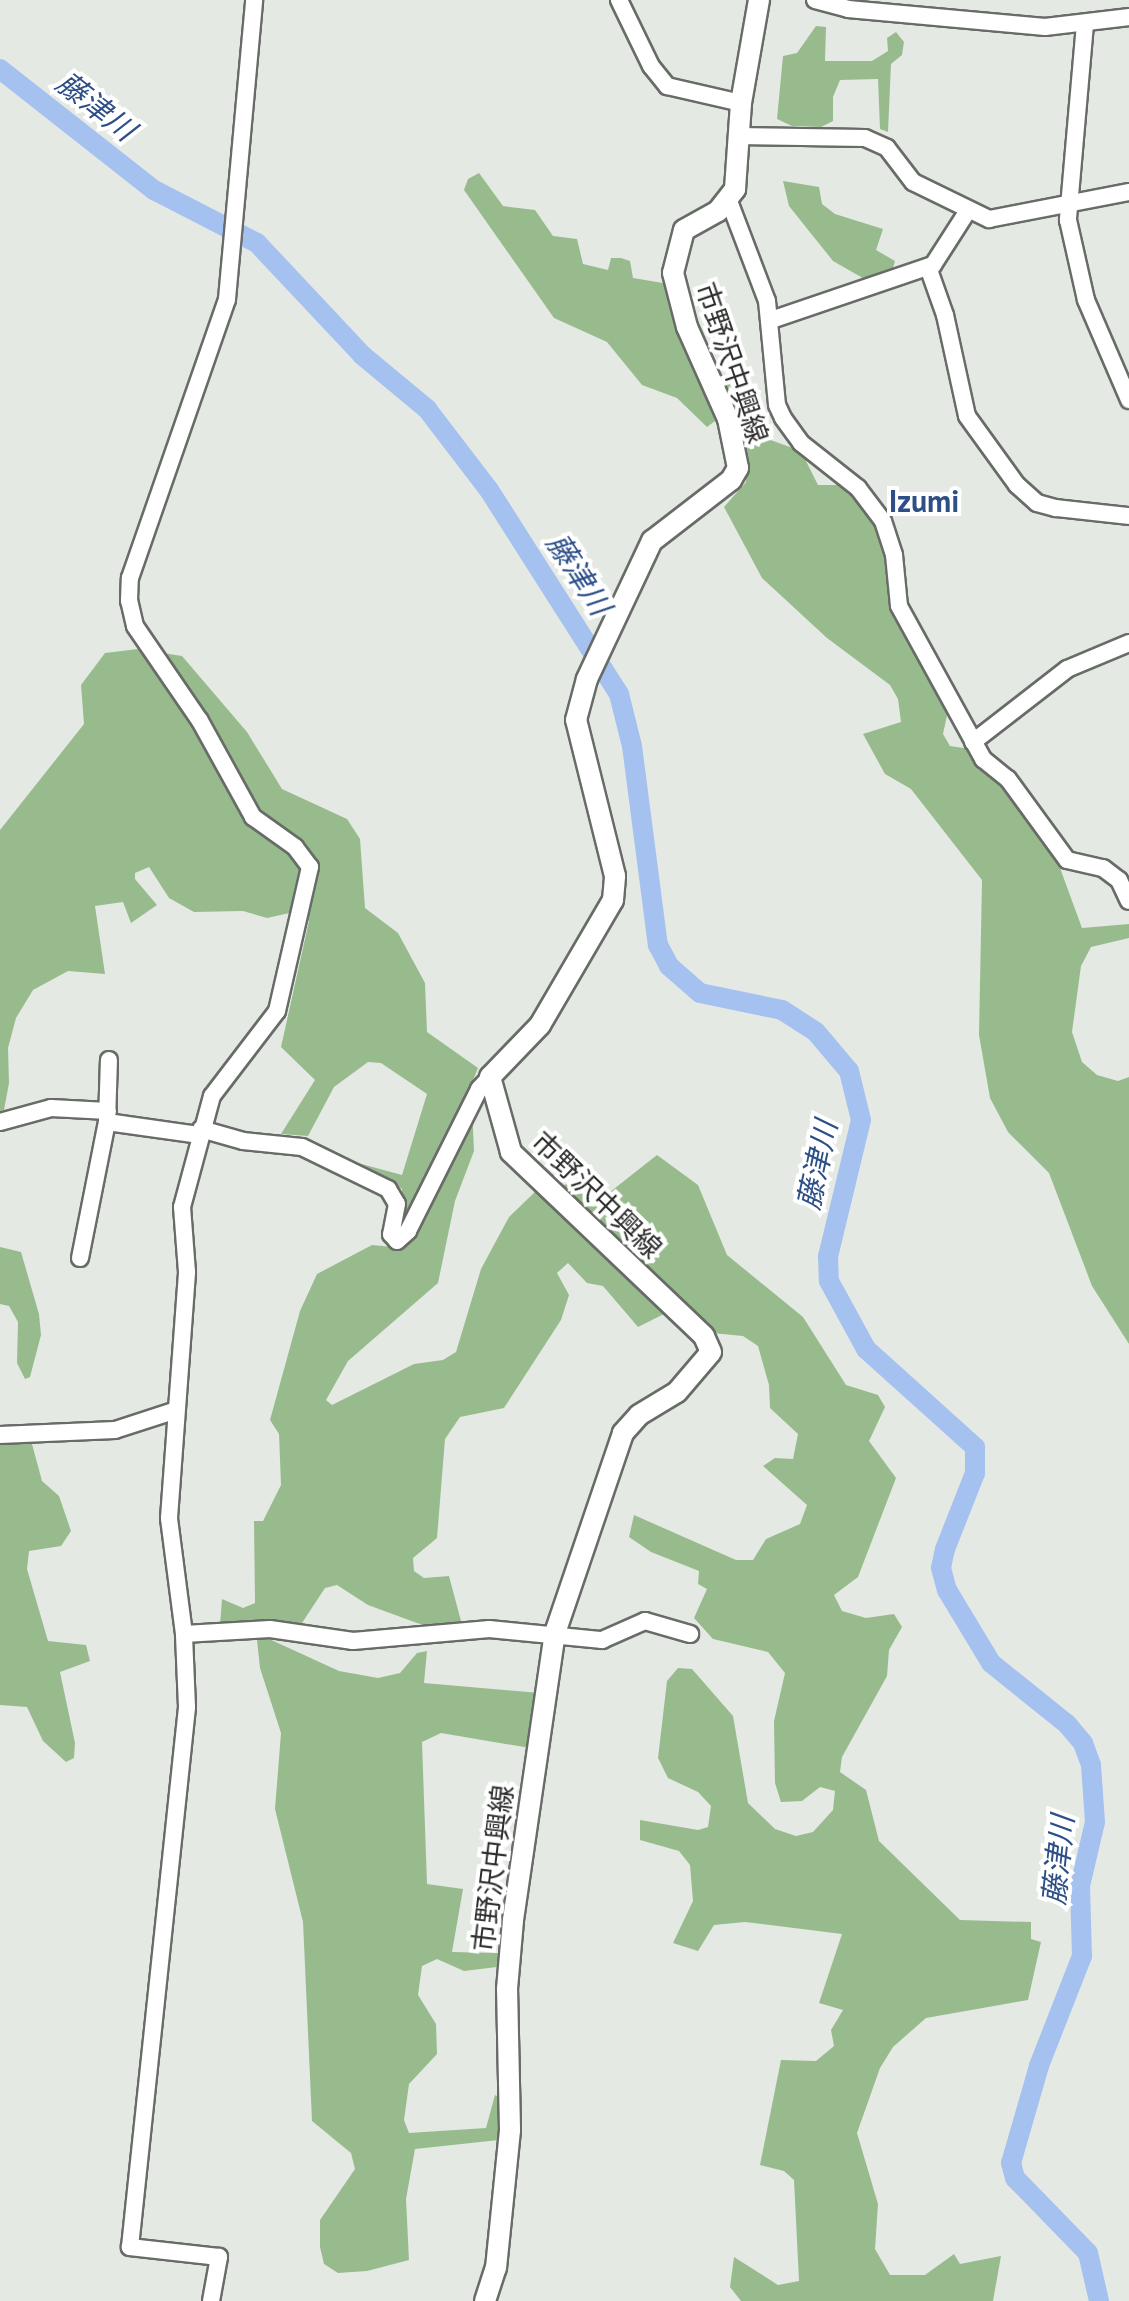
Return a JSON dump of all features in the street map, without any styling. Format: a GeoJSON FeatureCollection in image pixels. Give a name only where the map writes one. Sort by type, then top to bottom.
{"type":"FeatureCollection","features":[{"type":"Feature","properties":{"kind":"main road"},"geometry":{"type":"LineString","coordinates":[[729,201],[735,189],[741,103],[759,0]]}},
{"type":"Feature","properties":{"kind":"main road","name":"市野沢中興線"},"geometry":{"type":"LineString","coordinates":[[485,2301],[496,2268],[508,2158],[513,1920],[555,1633],[623,1433],[639,1415],[677,1392],[711,1352],[704,1336],[511,1152],[490,1077],[540,1025],[613,900],[615,876],[576,720],[587,679],[652,541],[731,480],[738,468],[728,419],[687,327],[673,273],[684,230],[729,201]]}},
{"type":"Feature","properties":{"kind":"street"},"geometry":{"type":"LineString","coordinates":[[211,2301],[219,2257],[130,2247],[187,1707],[184,1634],[169,1518],[174,1411],[187,1272],[182,1207],[200,1132],[220,1081],[277,1011],[289,947],[309,883],[305,858],[253,817],[200,721],[135,626],[129,601],[130,578],[231,279],[254,0]]}},
{"type":"Feature","properties":{"kind":"street"},"geometry":{"type":"LineString","coordinates":[[619,0],[651,66],[667,86],[741,103]]}},
{"type":"Feature","properties":{"kind":"street"},"geometry":{"type":"LineString","coordinates":[[815,0],[848,9],[1045,27],[1129,17]]}},
{"type":"Feature","properties":{"kind":"street"},"geometry":{"type":"LineString","coordinates":[[1125,0],[1129,8]]}},
{"type":"Feature","properties":{"kind":"street"},"geometry":{"type":"LineString","coordinates":[[1085,24],[1070,201],[1075,264],[1129,400]]}},
{"type":"Feature","properties":{"kind":"street"},"geometry":{"type":"LineString","coordinates":[[738,136],[865,138],[887,148],[913,182],[967,212],[1005,219],[1070,201],[1129,192]]}},
{"type":"Feature","properties":{"kind":"street"},"geometry":{"type":"LineString","coordinates":[[729,201],[771,320],[777,405],[783,418],[801,443],[858,488],[883,521],[894,555],[899,606],[983,759],[1008,779],[1056,849],[1077,865],[1113,874],[1129,901]]}},
{"type":"Feature","properties":{"kind":"street"},"geometry":{"type":"LineString","coordinates":[[771,320],[928,267],[940,258],[967,212]]}},
{"type":"Feature","properties":{"kind":"street"},"geometry":{"type":"LineString","coordinates":[[928,267],[945,315],[967,416],[1017,485],[1037,503],[1129,516]]}},
{"type":"Feature","properties":{"kind":"street"},"geometry":{"type":"LineString","coordinates":[[973,742],[1067,669],[1129,643]]}},
{"type":"Feature","properties":{"kind":"street"},"geometry":{"type":"LineString","coordinates":[[80,1258],[108,1117],[109,1060]]}},
{"type":"Feature","properties":{"kind":"street"},"geometry":{"type":"LineString","coordinates":[[0,1122],[51,1108],[243,1141],[302,1147],[388,1189],[397,1204],[391,1234],[397,1241],[408,1231],[479,1089],[490,1077]]}},
{"type":"Feature","properties":{"kind":"street"},"geometry":{"type":"LineString","coordinates":[[0,1435],[115,1430],[174,1411]]}},
{"type":"Feature","properties":{"kind":"street"},"geometry":{"type":"LineString","coordinates":[[184,1634],[270,1629],[353,1641],[489,1629],[555,1633],[602,1640],[645,1621],[690,1634]]}},
{"type":"Feature","properties":{"kind":"green space"},"geometry":{"type":"Polygon","coordinates":[[[816,26],[826,27],[825,61],[872,61],[888,51],[887,38],[896,32],[904,42],[902,55],[891,64],[888,132],[880,129],[878,79],[840,80],[833,97],[833,121],[821,127],[792,126],[777,119],[783,56],[797,53],[816,26]]]}},
{"type":"Feature","properties":{"kind":"green space"},"geometry":{"type":"Polygon","coordinates":[[[479,173],[503,206],[535,210],[553,236],[577,239],[583,264],[608,270],[611,258],[621,258],[630,261],[633,278],[663,283],[715,421],[707,427],[677,398],[642,385],[607,342],[554,318],[464,190],[468,179],[479,173]]]}},
{"type":"Feature","properties":{"kind":"green space"},"geometry":{"type":"Polygon","coordinates":[[[783,181],[819,187],[822,204],[835,214],[883,229],[876,250],[895,261],[891,275],[868,281],[833,261],[789,206],[783,181]]]}},
{"type":"Feature","properties":{"kind":"green space"},"geometry":{"type":"Polygon","coordinates":[[[739,373],[765,438],[801,451],[818,485],[839,485],[866,502],[889,554],[890,610],[913,639],[948,711],[943,734],[950,746],[970,749],[1005,785],[1060,868],[1082,928],[1129,924],[1129,938],[1091,947],[1081,966],[1072,1032],[1082,1062],[1097,1075],[1118,1081],[1129,1077],[1129,1344],[1092,1286],[1049,1173],[1008,1132],[990,1098],[979,1035],[982,880],[911,789],[885,774],[863,734],[901,722],[898,699],[890,685],[827,638],[762,578],[724,507],[746,482],[747,458],[720,383],[739,373]]]}},
{"type":"Feature","properties":{"kind":"green space"},"geometry":{"type":"Polygon","coordinates":[[[138,649],[182,656],[247,732],[282,789],[347,819],[360,839],[365,908],[398,933],[425,983],[427,1032],[478,1068],[471,1085],[474,1151],[455,1201],[438,1283],[348,1361],[326,1400],[332,1405],[414,1364],[443,1360],[456,1352],[481,1269],[509,1217],[537,1190],[551,1196],[566,1184],[596,1203],[657,1155],[698,1185],[727,1255],[803,1317],[846,1385],[878,1395],[885,1407],[869,1441],[896,1478],[858,1577],[834,1595],[842,1611],[866,1618],[894,1614],[902,1627],[889,1650],[887,1676],[842,1757],[840,1772],[866,1790],[879,1841],[960,1920],[1031,1922],[1031,1939],[1041,1942],[1028,2000],[926,2018],[893,2047],[880,2068],[857,2133],[878,2204],[875,2249],[890,2275],[925,2275],[954,2254],[960,2264],[1001,2256],[993,2301],[741,2301],[730,2287],[734,2257],[778,2285],[799,2281],[794,2180],[784,2171],[760,2165],[781,2060],[816,2061],[834,2046],[831,2030],[843,2010],[819,2003],[842,1934],[745,1922],[714,1925],[698,1951],[673,1943],[693,1901],[690,1865],[679,1851],[640,1840],[640,1820],[698,1830],[708,1827],[711,1806],[698,1792],[668,1778],[658,1758],[667,1681],[678,1668],[692,1669],[733,1716],[748,1803],[775,1829],[796,1836],[813,1832],[833,1810],[835,1791],[820,1787],[802,1801],[781,1802],[775,1783],[774,1721],[785,1673],[768,1652],[713,1639],[694,1618],[707,1589],[698,1584],[699,1571],[651,1552],[629,1537],[634,1515],[736,1560],[753,1560],[766,1539],[800,1524],[807,1505],[763,1466],[775,1458],[793,1459],[798,1434],[770,1408],[769,1385],[758,1346],[743,1336],[712,1333],[684,1304],[638,1327],[603,1286],[587,1283],[568,1263],[557,1273],[569,1295],[561,1320],[504,1408],[460,1417],[445,1439],[437,1538],[413,1558],[414,1571],[424,1578],[449,1576],[461,1621],[431,1627],[417,1623],[368,1605],[337,1585],[325,1588],[302,1623],[220,1625],[222,1599],[243,1608],[255,1603],[254,1521],[263,1521],[281,1485],[279,1434],[270,1420],[300,1311],[317,1274],[372,1245],[403,1248],[412,1233],[400,1225],[402,1189],[343,1159],[402,1175],[427,1094],[381,1063],[368,1062],[334,1087],[308,1136],[281,1134],[315,1080],[281,1047],[309,921],[294,912],[267,918],[243,911],[194,912],[169,898],[149,867],[135,873],[135,879],[157,905],[131,923],[123,902],[95,906],[105,974],[68,971],[33,990],[16,1018],[8,1048],[9,1083],[4,1110],[0,1111],[0,830],[84,724],[81,685],[105,653],[138,649]]]}},
{"type":"Feature","properties":{"kind":"green space"},"geometry":{"type":"Polygon","coordinates":[[[0,1247],[21,1252],[39,1314],[41,1335],[30,1377],[25,1379],[17,1363],[18,1322],[9,1306],[0,1304],[0,1247]]]}},
{"type":"Feature","properties":{"kind":"green space"},"geometry":{"type":"Polygon","coordinates":[[[0,1443],[32,1444],[42,1481],[59,1496],[71,1531],[61,1546],[29,1551],[27,1569],[48,1641],[86,1645],[90,1661],[60,1672],[75,1743],[74,1758],[66,1762],[43,1741],[27,1707],[0,1705],[0,1443]]]}},
{"type":"Feature","properties":{"kind":"green space"},"geometry":{"type":"Polygon","coordinates":[[[267,1638],[339,1671],[378,1678],[400,1673],[417,1653],[427,1651],[424,1683],[540,1693],[530,1748],[441,1733],[422,1742],[427,1884],[463,1889],[452,1952],[498,1953],[497,1967],[464,1971],[437,1959],[422,1966],[418,1995],[436,2024],[437,2054],[409,2084],[404,2120],[409,2133],[486,2128],[495,2095],[503,2099],[499,2140],[415,2149],[406,2199],[409,2260],[367,2271],[338,2273],[324,2264],[320,2247],[320,2220],[355,2169],[351,2153],[312,2121],[303,1922],[275,1809],[281,1733],[260,1668],[257,1640],[267,1638]]]}},
{"type":"Feature","properties":{"kind":"waterway","name":"藤津川"},"geometry":{"type":"LineString","coordinates":[[0,69],[154,190],[257,243],[362,355],[427,409],[489,490],[619,694],[632,746],[658,945],[669,966],[700,993],[782,1010],[816,1032],[849,1071],[861,1120],[828,1256],[829,1281],[866,1349],[975,1447],[975,1473],[945,1549],[941,1568],[947,1590],[991,1663],[1067,1724],[1083,1743],[1091,1765],[1095,1822],[1080,1886],[1082,1956],[1039,2066],[1011,2163],[1015,2178],[1088,2253],[1099,2301]]}},
{"type":"Feature","properties":{"kind":"district","name":"Izumi"},"geometry":{"type":"Point","coordinates":[924,501]}}]}
